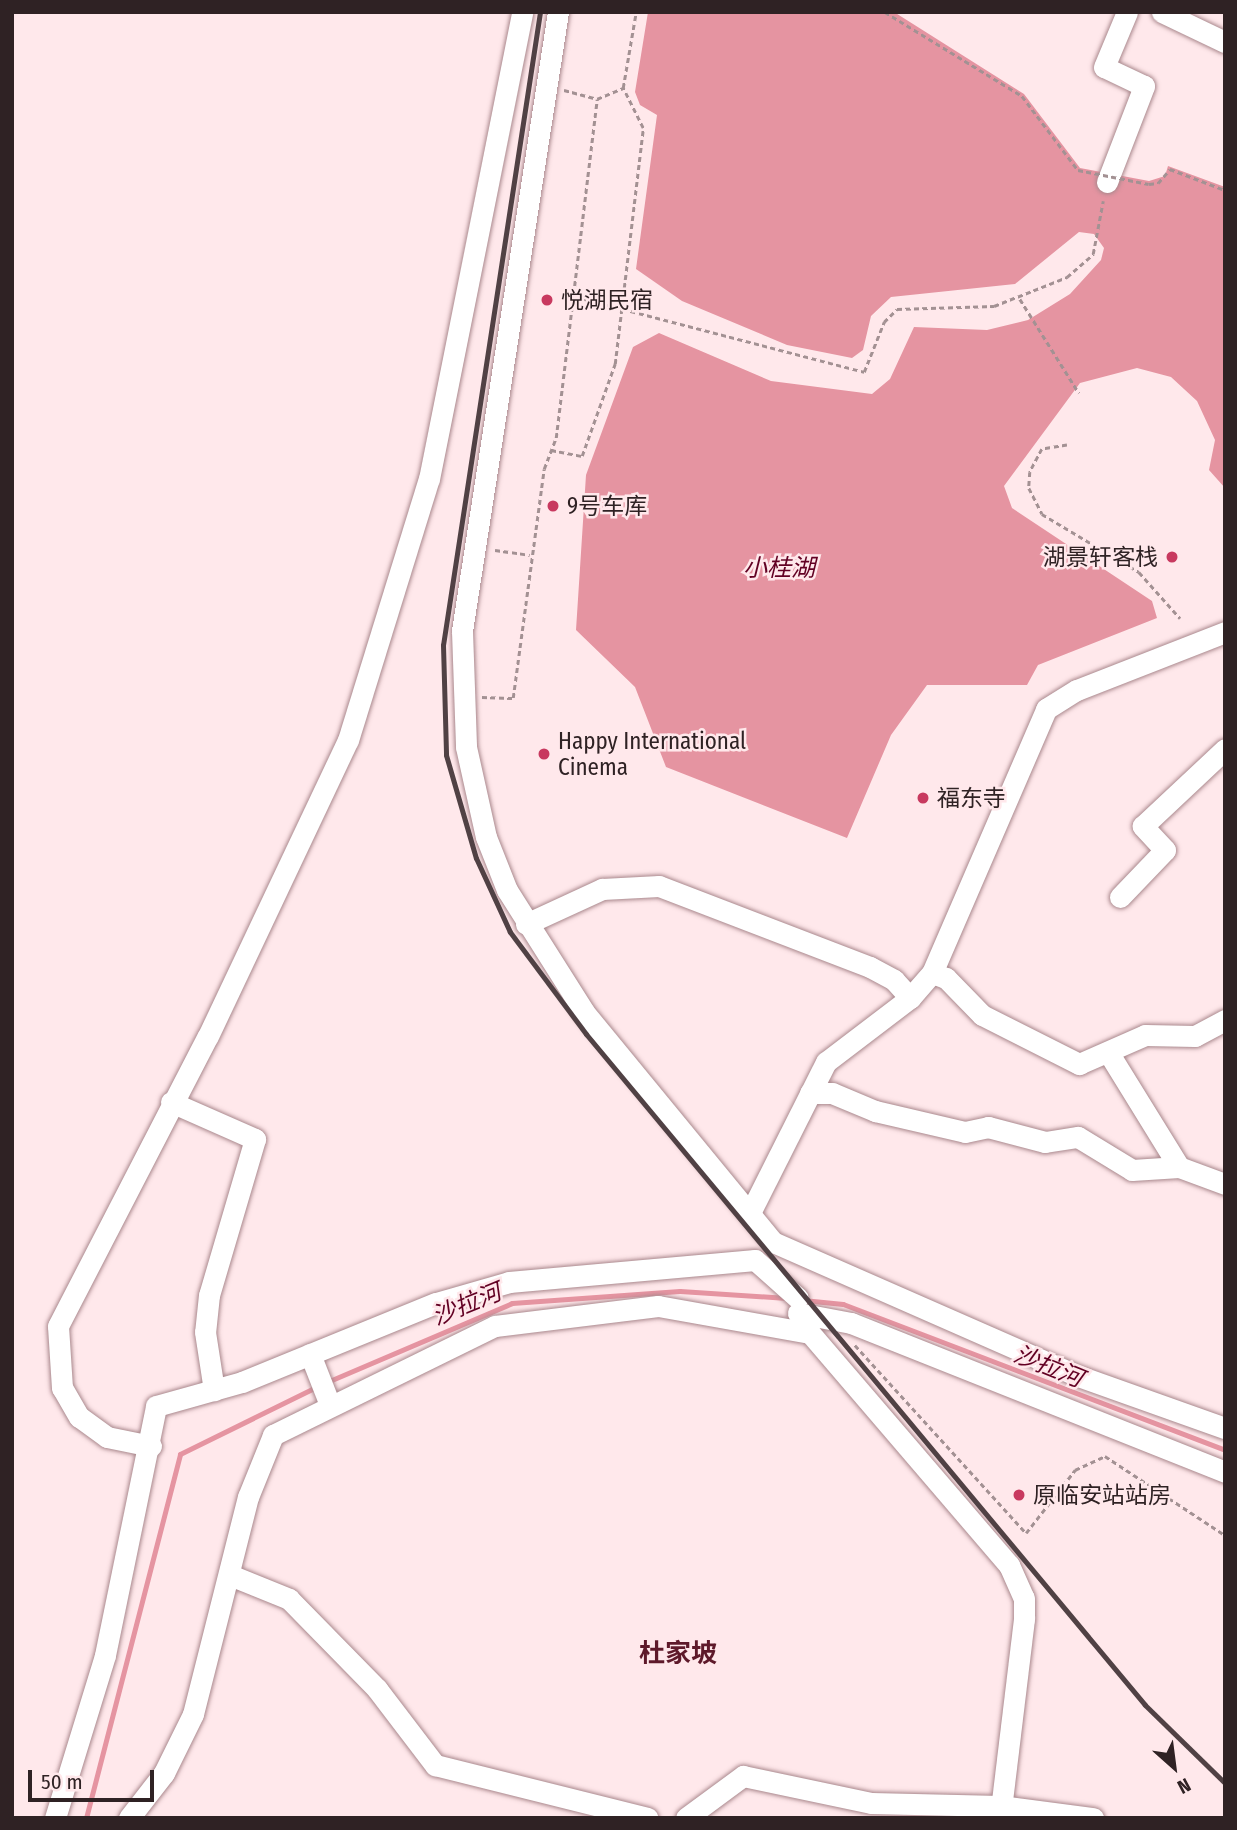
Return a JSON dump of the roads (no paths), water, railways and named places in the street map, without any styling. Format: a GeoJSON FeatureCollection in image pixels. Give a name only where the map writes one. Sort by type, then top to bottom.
{"type":"FeatureCollection","features":[{"type":"Feature","properties":{"kind":"street"},"geometry":{"type":"LineString","coordinates":[[151,1446],[107,1437],[79,1417],[62,1388],[57,1342],[70,1298],[172,1102],[348,740],[429,478],[522,12]]}},
{"type":"Feature","properties":{"kind":"street"},"geometry":{"type":"LineString","coordinates":[[558,12],[474,547],[462,696],[483,827],[526,924],[584,1012],[774,1242],[802,1265],[1073,1374],[1225,1428]]}},
{"type":"Feature","properties":{"kind":"street"},"geometry":{"type":"LineString","coordinates":[[1107,182],[1144,86],[1104,67],[1127,12]]}},
{"type":"Feature","properties":{"kind":"street"},"geometry":{"type":"LineString","coordinates":[[1162,12],[1225,42]]}},
{"type":"Feature","properties":{"kind":"street"},"geometry":{"type":"LineString","coordinates":[[750,1213],[810,1093],[835,1051],[910,998],[932,973],[1046,709],[1077,690],[1223,636]]}},
{"type":"Feature","properties":{"kind":"street"},"geometry":{"type":"LineString","coordinates":[[1119,897],[1166,850],[1143,826],[1225,749]]}},
{"type":"Feature","properties":{"kind":"street"},"geometry":{"type":"LineString","coordinates":[[526,924],[602,889],[659,886],[870,967],[894,980],[910,998]]}},
{"type":"Feature","properties":{"kind":"street"},"geometry":{"type":"LineString","coordinates":[[932,973],[946,978],[982,1015],[1071,1063],[1108,1052],[1145,1035],[1195,1036],[1225,1020]]}},
{"type":"Feature","properties":{"kind":"street"},"geometry":{"type":"LineString","coordinates":[[1108,1052],[1179,1167]]}},
{"type":"Feature","properties":{"kind":"street"},"geometry":{"type":"LineString","coordinates":[[810,1093],[832,1093],[875,1111],[965,1132],[988,1128],[1045,1142],[1078,1137],[1132,1170],[1179,1167],[1225,1184]]}},
{"type":"Feature","properties":{"kind":"street"},"geometry":{"type":"LineString","coordinates":[[172,1102],[255,1139],[209,1295],[205,1332],[214,1390]]}},
{"type":"Feature","properties":{"kind":"street"},"geometry":{"type":"LineString","coordinates":[[55,1818],[105,1655],[151,1446],[156,1406],[312,1358],[436,1303],[509,1282],[755,1260],[769,1269],[810,1334],[1016,1577],[1024,1619],[1000,1812]]}},
{"type":"Feature","properties":{"kind":"street"},"geometry":{"type":"LineString","coordinates":[[797,1312],[802,1265]]}},
{"type":"Feature","properties":{"kind":"street"},"geometry":{"type":"LineString","coordinates":[[129,1818],[164,1773],[192,1714],[267,1443],[328,1401],[514,1320],[658,1306],[797,1312],[831,1319],[1225,1472]]}},
{"type":"Feature","properties":{"kind":"street"},"geometry":{"type":"LineString","coordinates":[[312,1358],[328,1401]]}},
{"type":"Feature","properties":{"kind":"street"},"geometry":{"type":"LineString","coordinates":[[230,1575],[289,1599],[377,1689],[435,1765],[647,1818]]}},
{"type":"Feature","properties":{"kind":"street"},"geometry":{"type":"LineString","coordinates":[[686,1818],[743,1776],[871,1803],[1093,1818]]}},
{"type":"Feature","properties":{"kind":"water","name":"小桂湖"},"geometry":{"type":"Polygon","coordinates":[[[648,12],[894,12],[1024,94],[1080,168],[1149,181],[1165,176],[1168,166],[1225,187],[1225,488],[1209,470],[1215,440],[1197,401],[1171,377],[1137,368],[1080,383],[1004,486],[1012,508],[1152,601],[1157,618],[1038,665],[1027,685],[927,685],[891,735],[847,838],[666,767],[635,687],[576,630],[586,475],[633,347],[659,333],[771,381],[872,394],[890,379],[914,327],[987,330],[1028,320],[1070,294],[1101,260],[1104,248],[1094,234],[1079,232],[1015,284],[891,297],[871,316],[863,350],[852,358],[787,345],[682,301],[636,269],[657,115],[640,105],[635,92],[648,12]]]}},
{"type":"Feature","properties":{"kind":"waterway","name":"沙拉河"},"geometry":{"type":"LineString","coordinates":[[327,1382],[512,1303],[680,1291],[787,1298]]}},
{"type":"Feature","properties":{"kind":"waterway","name":"沙拉河"},"geometry":{"type":"LineString","coordinates":[[803,1300],[843,1304],[1225,1450]]}},
{"type":"Feature","properties":{"kind":"waterway","name":"沙拉河"},"geometry":{"type":"LineString","coordinates":[[86,1818],[180,1454],[318,1386]]}},
{"type":"Feature","properties":{"kind":"railway"},"geometry":{"type":"LineString","coordinates":[[540,12],[443,645],[446,755],[476,858],[510,932],[586,1034],[1145,1705],[1225,1783]]}},
{"type":"Feature","properties":{"kind":"place","name":"悦湖民宿"},"geometry":{"type":"Point","coordinates":[547,300]}},
{"type":"Feature","properties":{"kind":"place","name":"9号车库"},"geometry":{"type":"Point","coordinates":[553,506]}},
{"type":"Feature","properties":{"kind":"place","name":"湖景轩客栈"},"geometry":{"type":"Point","coordinates":[1172,557]}},
{"type":"Feature","properties":{"kind":"place","name":"Happy International Cinema"},"geometry":{"type":"Point","coordinates":[544,754]}},
{"type":"Feature","properties":{"kind":"place","name":"福东寺"},"geometry":{"type":"Point","coordinates":[923,798]}},
{"type":"Feature","properties":{"kind":"place","name":"原临安站站房"},"geometry":{"type":"Point","coordinates":[1019,1495]}},
{"type":"Feature","properties":{"kind":"district","name":"杜家坡"},"geometry":{"type":"Point","coordinates":[678,1654]}}]}
